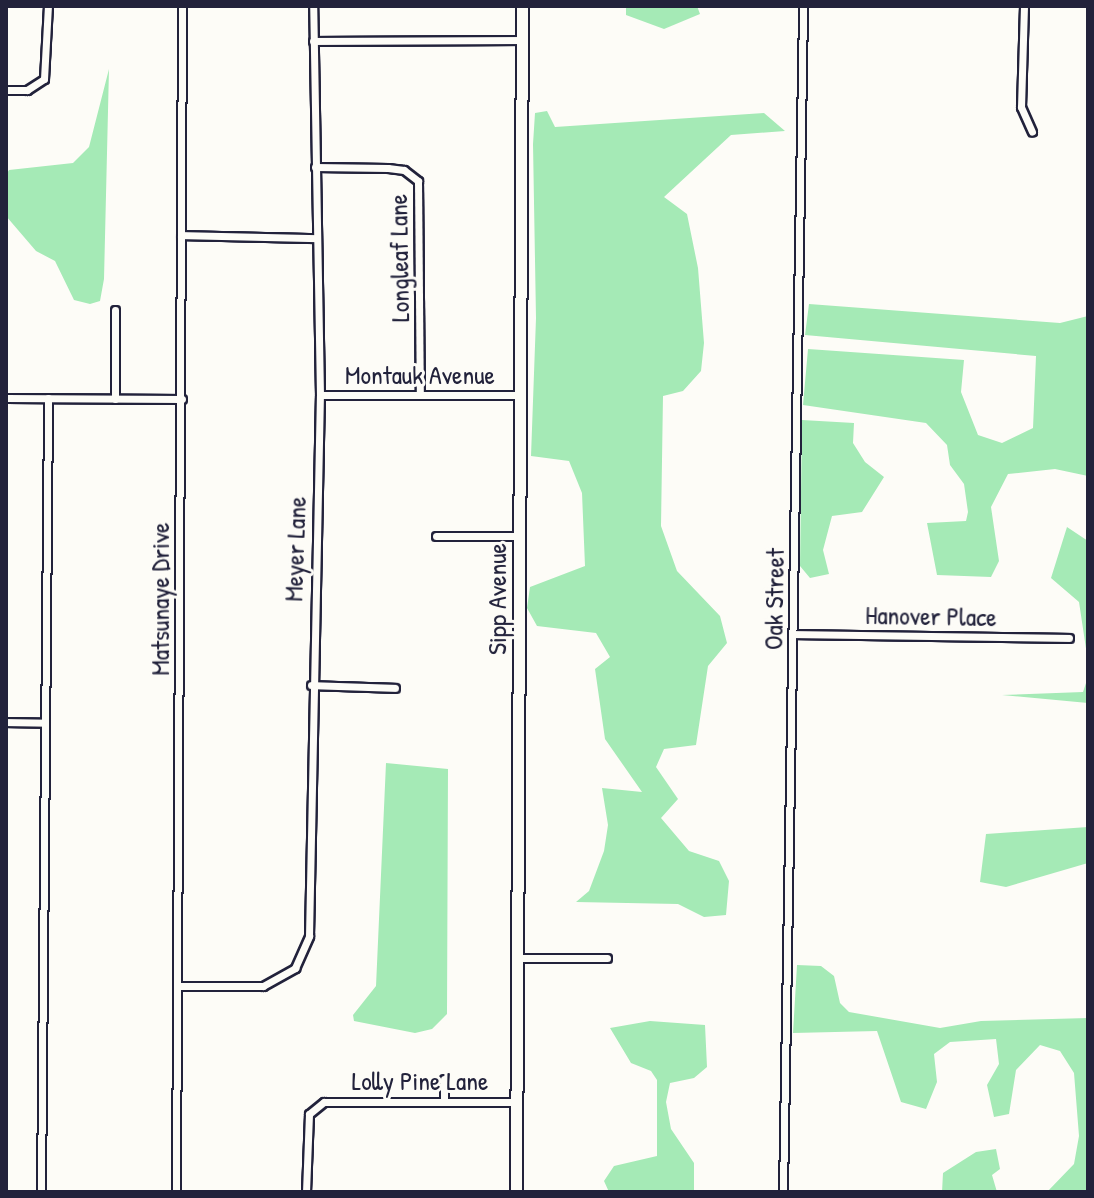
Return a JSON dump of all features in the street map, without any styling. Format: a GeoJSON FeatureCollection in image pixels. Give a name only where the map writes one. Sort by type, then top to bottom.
{"type":"FeatureCollection","features":[{"type":"Feature","properties":{"kind":"street"},"geometry":{"type":"LineString","coordinates":[[6,90],[27,90],[44,79],[48,6]]}},
{"type":"Feature","properties":{"kind":"street","name":"Matsunaye Drive"},"geometry":{"type":"LineString","coordinates":[[176,1192],[182,6]]}},
{"type":"Feature","properties":{"kind":"street","name":"Meyer Lane"},"geometry":{"type":"LineString","coordinates":[[177,986],[263,986],[295,968],[305,952],[320,395],[313,6]]}},
{"type":"Feature","properties":{"kind":"street","name":"Sipp Avenue"},"geometry":{"type":"LineString","coordinates":[[516,1192],[522,6]]}},
{"type":"Feature","properties":{"kind":"street","name":"Oak Street"},"geometry":{"type":"LineString","coordinates":[[783,1192],[803,6]]}},
{"type":"Feature","properties":{"kind":"street"},"geometry":{"type":"LineString","coordinates":[[1024,6],[1021,107],[1032,132]]}},
{"type":"Feature","properties":{"kind":"street"},"geometry":{"type":"LineString","coordinates":[[313,41],[521,40]]}},
{"type":"Feature","properties":{"kind":"street","name":"Longleaf Lane"},"geometry":{"type":"LineString","coordinates":[[315,167],[404,170],[418,181],[420,394]]}},
{"type":"Feature","properties":{"kind":"street"},"geometry":{"type":"LineString","coordinates":[[181,235],[316,238]]}},
{"type":"Feature","properties":{"kind":"street"},"geometry":{"type":"LineString","coordinates":[[115,310],[115,399]]}},
{"type":"Feature","properties":{"kind":"street","name":"Montauk Avenue"},"geometry":{"type":"LineString","coordinates":[[320,395],[520,395]]}},
{"type":"Feature","properties":{"kind":"street"},"geometry":{"type":"LineString","coordinates":[[6,398],[182,399]]}},
{"type":"Feature","properties":{"kind":"street"},"geometry":{"type":"LineString","coordinates":[[41,1192],[48,398]]}},
{"type":"Feature","properties":{"kind":"street"},"geometry":{"type":"LineString","coordinates":[[436,536],[519,536]]}},
{"type":"Feature","properties":{"kind":"street","name":"Hanover Place"},"geometry":{"type":"LineString","coordinates":[[793,634],[1069,638]]}},
{"type":"Feature","properties":{"kind":"street"},"geometry":{"type":"LineString","coordinates":[[311,685],[395,688]]}},
{"type":"Feature","properties":{"kind":"street"},"geometry":{"type":"LineString","coordinates":[[6,722],[45,723]]}},
{"type":"Feature","properties":{"kind":"street"},"geometry":{"type":"LineString","coordinates":[[517,958],[607,958]]}},
{"type":"Feature","properties":{"kind":"street"},"geometry":{"type":"LineString","coordinates":[[444,1079],[444,1102]]}},
{"type":"Feature","properties":{"kind":"street","name":"Lolly Pine Lane"},"geometry":{"type":"LineString","coordinates":[[306,1192],[308,1124],[315,1108],[336,1101],[517,1102]]}},
{"type":"Feature","properties":{"kind":"green space"},"geometry":{"type":"Polygon","coordinates":[[[626,6],[697,6],[700,14],[664,29],[626,15],[626,6]]]}},
{"type":"Feature","properties":{"kind":"green space"},"geometry":{"type":"Polygon","coordinates":[[[109,69],[104,279],[100,301],[90,304],[74,300],[55,261],[36,251],[6,216],[6,175],[9,170],[73,163],[89,147],[109,69]]]}},
{"type":"Feature","properties":{"kind":"green space"},"geometry":{"type":"Polygon","coordinates":[[[547,111],[555,127],[764,113],[785,131],[731,135],[664,197],[687,214],[698,268],[704,343],[701,371],[683,391],[663,396],[661,526],[677,571],[720,616],[727,643],[708,666],[696,745],[664,749],[656,767],[678,799],[661,818],[689,851],[719,861],[729,881],[726,915],[704,917],[678,904],[576,902],[589,891],[604,851],[608,825],[602,788],[642,792],[605,739],[595,669],[610,657],[596,633],[537,626],[527,608],[530,587],[585,566],[582,493],[569,461],[531,456],[536,318],[533,144],[535,113],[547,111]]]}},
{"type":"Feature","properties":{"kind":"green space"},"geometry":{"type":"Polygon","coordinates":[[[809,304],[1060,323],[1088,316],[1088,476],[1055,469],[1008,474],[991,507],[999,561],[991,577],[937,575],[927,523],[966,521],[968,512],[964,484],[950,465],[947,445],[926,423],[803,405],[808,349],[964,360],[961,392],[978,435],[1002,443],[1033,428],[1036,356],[805,335],[809,304]]]}},
{"type":"Feature","properties":{"kind":"green space"},"geometry":{"type":"Polygon","coordinates":[[[802,420],[854,423],[853,443],[865,462],[884,477],[862,512],[832,516],[823,550],[829,574],[810,578],[800,566],[802,420]]]}},
{"type":"Feature","properties":{"kind":"green space"},"geometry":{"type":"Polygon","coordinates":[[[1067,527],[1088,541],[1088,662],[1079,602],[1051,578],[1067,527]]]}},
{"type":"Feature","properties":{"kind":"green space"},"geometry":{"type":"Polygon","coordinates":[[[1088,677],[1088,703],[1002,695],[1083,692],[1088,677]]]}},
{"type":"Feature","properties":{"kind":"green space"},"geometry":{"type":"Polygon","coordinates":[[[386,763],[448,769],[447,1014],[432,1029],[415,1033],[354,1021],[353,1015],[376,986],[386,763]]]}},
{"type":"Feature","properties":{"kind":"green space"},"geometry":{"type":"Polygon","coordinates":[[[1088,827],[1088,863],[1006,887],[980,882],[986,834],[1088,827]]]}},
{"type":"Feature","properties":{"kind":"green space"},"geometry":{"type":"Polygon","coordinates":[[[797,965],[821,966],[834,976],[840,1003],[849,1012],[940,1028],[981,1021],[1088,1018],[1088,1190],[1047,1192],[1074,1164],[1079,1136],[1074,1073],[1060,1051],[1040,1045],[1016,1070],[1009,1114],[994,1117],[987,1085],[999,1064],[996,1039],[950,1042],[934,1054],[937,1082],[926,1109],[901,1102],[877,1031],[793,1033],[797,965]]]}},
{"type":"Feature","properties":{"kind":"green space"},"geometry":{"type":"Polygon","coordinates":[[[650,1021],[705,1025],[707,1067],[694,1078],[670,1083],[666,1102],[671,1129],[694,1163],[694,1192],[609,1192],[604,1181],[614,1166],[657,1156],[657,1080],[651,1071],[631,1063],[610,1028],[650,1021]]]}},
{"type":"Feature","properties":{"kind":"green space"},"geometry":{"type":"Polygon","coordinates":[[[996,1149],[1000,1169],[992,1175],[997,1192],[942,1192],[943,1173],[976,1152],[996,1149]]]}}]}
